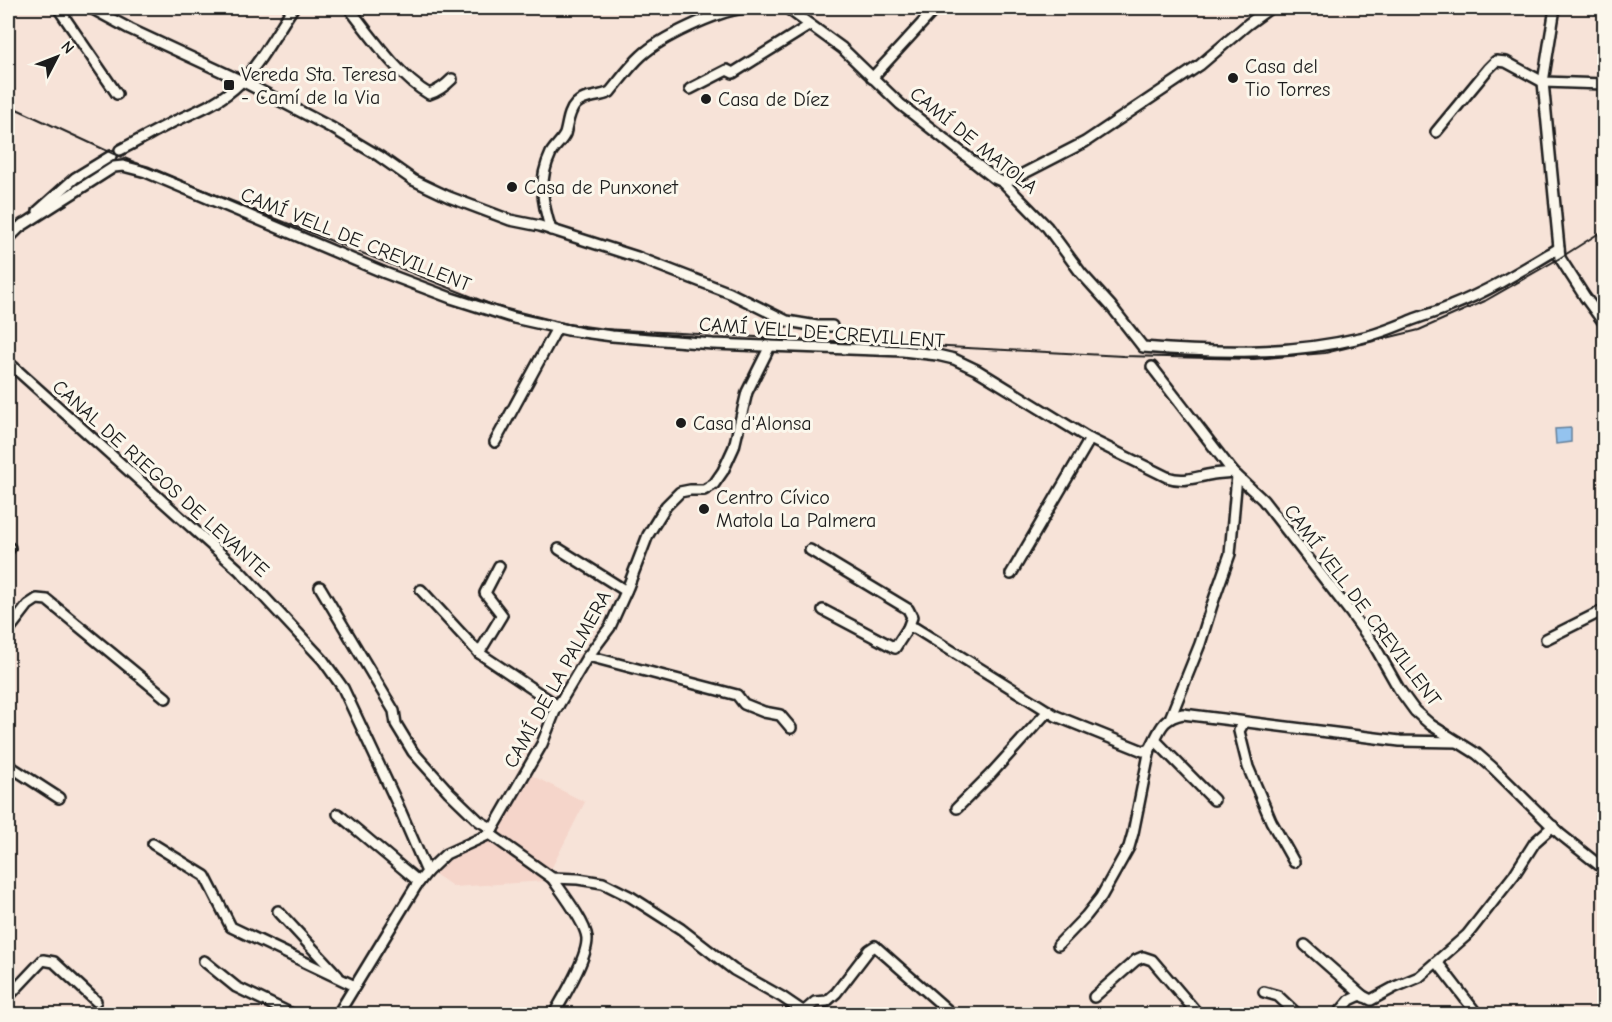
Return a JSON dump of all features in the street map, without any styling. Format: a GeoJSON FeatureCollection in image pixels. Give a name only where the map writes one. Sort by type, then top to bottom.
{"type":"FeatureCollection","features":[{"type":"Feature","properties":{"kind":"street"},"geometry":{"type":"LineString","coordinates":[[58,8],[117,94]]}},
{"type":"Feature","properties":{"kind":"street"},"geometry":{"type":"LineString","coordinates":[[92,8],[332,128],[379,156],[413,180],[449,197],[510,220],[551,230],[637,257],[730,293],[787,321],[831,326]]}},
{"type":"Feature","properties":{"kind":"street"},"geometry":{"type":"LineString","coordinates":[[120,150],[207,107],[233,89],[242,81],[293,8]]}},
{"type":"Feature","properties":{"kind":"street"},"geometry":{"type":"LineString","coordinates":[[349,8],[398,68],[423,90],[429,94],[435,92],[452,79]]}},
{"type":"Feature","properties":{"kind":"street"},"geometry":{"type":"LineString","coordinates":[[551,230],[545,212],[542,184],[544,167],[565,135],[566,122],[575,105],[586,98],[610,92],[640,56],[659,41],[730,10],[743,8]]}},
{"type":"Feature","properties":{"kind":"street","name":"CAMÍ DE MATOLA"},"geometry":{"type":"LineString","coordinates":[[787,8],[842,48],[900,104],[994,178],[1003,182],[1047,227],[1081,273],[1111,306],[1143,347],[1232,352],[1289,349],[1361,338],[1450,307],[1503,281],[1559,248]]}},
{"type":"Feature","properties":{"kind":"street"},"geometry":{"type":"LineString","coordinates":[[872,78],[936,8]]}},
{"type":"Feature","properties":{"kind":"street"},"geometry":{"type":"LineString","coordinates":[[1003,182],[1013,179],[1108,127],[1200,65],[1270,8]]}},
{"type":"Feature","properties":{"kind":"street"},"geometry":{"type":"LineString","coordinates":[[1555,8],[1543,82],[1560,258],[1605,323]]}},
{"type":"Feature","properties":{"kind":"street"},"geometry":{"type":"LineString","coordinates":[[690,89],[727,70],[733,73],[810,25]]}},
{"type":"Feature","properties":{"kind":"street"},"geometry":{"type":"LineString","coordinates":[[1436,132],[1496,61],[1506,62],[1543,82],[1605,84]]}},
{"type":"Feature","properties":{"kind":"street"},"geometry":{"type":"LineString","coordinates":[[8,239],[75,178],[111,156]]}},
{"type":"Feature","properties":{"kind":"street","name":"CAMÍ VELL DE CREVILLENT"},"geometry":{"type":"LineString","coordinates":[[20,227],[114,167],[123,166],[450,298],[514,318],[612,336],[770,346],[903,351],[954,359],[977,370],[1090,440],[1167,477],[1189,480],[1212,474],[1235,474],[1263,500],[1350,612],[1374,645],[1415,711],[1431,725],[1477,754],[1552,826],[1605,869]]}},
{"type":"Feature","properties":{"kind":"street"},"geometry":{"type":"LineString","coordinates":[[495,442],[557,327]]}},
{"type":"Feature","properties":{"kind":"street","name":"CAMÍ DE LA PALMERA"},"geometry":{"type":"LineString","coordinates":[[491,832],[542,744],[558,706],[588,656],[610,627],[648,535],[666,506],[680,492],[704,490],[714,484],[723,471],[734,447],[747,392],[770,346]]}},
{"type":"Feature","properties":{"kind":"street","name":"CANAL DE RIEGOS DE LEVANTE"},"geometry":{"type":"LineString","coordinates":[[8,363],[239,570],[323,660],[343,688],[427,872]]}},
{"type":"Feature","properties":{"kind":"street"},"geometry":{"type":"LineString","coordinates":[[1058,945],[1101,897],[1129,847],[1152,745],[1164,723],[1171,716],[1200,644],[1230,554],[1235,474],[1152,367]]}},
{"type":"Feature","properties":{"kind":"street"},"geometry":{"type":"LineString","coordinates":[[1011,574],[1090,440]]}},
{"type":"Feature","properties":{"kind":"street"},"geometry":{"type":"LineString","coordinates":[[559,549],[626,591]]}},
{"type":"Feature","properties":{"kind":"street"},"geometry":{"type":"LineString","coordinates":[[810,550],[908,609],[912,617],[895,648],[822,610]]}},
{"type":"Feature","properties":{"kind":"street"},"geometry":{"type":"LineString","coordinates":[[479,653],[502,615],[485,593],[500,566]]}},
{"type":"Feature","properties":{"kind":"street"},"geometry":{"type":"LineString","coordinates":[[320,587],[394,711],[396,724],[413,752],[449,792],[491,832],[552,878],[581,921],[587,936],[586,949],[554,1014]]}},
{"type":"Feature","properties":{"kind":"street"},"geometry":{"type":"LineString","coordinates":[[421,590],[479,653],[558,706]]}},
{"type":"Feature","properties":{"kind":"street"},"geometry":{"type":"LineString","coordinates":[[8,631],[28,605],[37,599],[47,600],[166,698]]}},
{"type":"Feature","properties":{"kind":"street"},"geometry":{"type":"LineString","coordinates":[[1546,639],[1605,610]]}},
{"type":"Feature","properties":{"kind":"street"},"geometry":{"type":"LineString","coordinates":[[908,628],[915,628],[1056,716],[1143,751],[1152,745]]}},
{"type":"Feature","properties":{"kind":"street"},"geometry":{"type":"LineString","coordinates":[[588,656],[737,695],[744,704],[764,712],[780,715],[791,728]]}},
{"type":"Feature","properties":{"kind":"street"},"geometry":{"type":"LineString","coordinates":[[957,807],[990,775],[1048,711]]}},
{"type":"Feature","properties":{"kind":"street"},"geometry":{"type":"LineString","coordinates":[[1171,716],[1183,714],[1400,741],[1458,742]]}},
{"type":"Feature","properties":{"kind":"street"},"geometry":{"type":"LineString","coordinates":[[1245,722],[1239,731],[1248,767],[1271,821],[1294,862]]}},
{"type":"Feature","properties":{"kind":"street"},"geometry":{"type":"LineString","coordinates":[[1152,745],[1214,800]]}},
{"type":"Feature","properties":{"kind":"street"},"geometry":{"type":"LineString","coordinates":[[8,765],[59,798]]}},
{"type":"Feature","properties":{"kind":"street"},"geometry":{"type":"LineString","coordinates":[[338,814],[419,882]]}},
{"type":"Feature","properties":{"kind":"street"},"geometry":{"type":"LineString","coordinates":[[1338,1014],[1350,1000],[1361,995],[1371,1000],[1419,977],[1437,962],[1467,935],[1514,875],[1535,842],[1552,826]]}},
{"type":"Feature","properties":{"kind":"street"},"geometry":{"type":"LineString","coordinates":[[338,1014],[427,872],[446,855],[491,832]]}},
{"type":"Feature","properties":{"kind":"street"},"geometry":{"type":"LineString","coordinates":[[153,844],[205,876],[231,927],[356,986]]}},
{"type":"Feature","properties":{"kind":"street"},"geometry":{"type":"LineString","coordinates":[[552,878],[603,883],[631,897],[681,928],[734,970],[782,997],[804,1014],[815,1002],[827,1001],[836,993],[869,950],[875,946],[952,1014]]}},
{"type":"Feature","properties":{"kind":"street"},"geometry":{"type":"LineString","coordinates":[[278,911],[342,980]]}},
{"type":"Feature","properties":{"kind":"street"},"geometry":{"type":"LineString","coordinates":[[1305,945],[1364,997]]}},
{"type":"Feature","properties":{"kind":"street"},"geometry":{"type":"LineString","coordinates":[[1094,997],[1136,960],[1143,957],[1152,960],[1198,1014]]}},
{"type":"Feature","properties":{"kind":"street"},"geometry":{"type":"LineString","coordinates":[[8,997],[43,960],[54,962],[96,1001]]}},
{"type":"Feature","properties":{"kind":"street"},"geometry":{"type":"LineString","coordinates":[[204,961],[236,987],[291,1014]]}},
{"type":"Feature","properties":{"kind":"street"},"geometry":{"type":"LineString","coordinates":[[1437,962],[1477,1014]]}},
{"type":"Feature","properties":{"kind":"street"},"geometry":{"type":"LineString","coordinates":[[1263,992],[1278,996],[1297,1014]]}},
{"type":"Feature","properties":{"kind":"shaded area"},"geometry":{"type":"Polygon","coordinates":[[[531,775],[585,802],[545,881],[454,887],[435,874],[452,856],[497,833],[531,775]]]}},
{"type":"Feature","properties":{"kind":"water"},"geometry":{"type":"Polygon","coordinates":[[[1571,428],[1571,442],[1556,444],[1555,429],[1571,428]]]}},
{"type":"Feature","properties":{"kind":"railway"},"geometry":{"type":"LineString","coordinates":[[8,105],[114,154],[495,306],[584,328],[1123,356],[1254,359],[1325,353],[1419,330],[1485,301],[1604,230]]}},
{"type":"Feature","properties":{"kind":"place","name":"Casa del Tio Torres"},"geometry":{"type":"Point","coordinates":[1233,78]}},
{"type":"Feature","properties":{"kind":"place","name":"Vereda Sta. Teresa - Camí de la Via"},"geometry":{"type":"Point","coordinates":[229,85]}},
{"type":"Feature","properties":{"kind":"place","name":"Casa de Díez"},"geometry":{"type":"Point","coordinates":[706,99]}},
{"type":"Feature","properties":{"kind":"place","name":"Casa de Punxonet"},"geometry":{"type":"Point","coordinates":[512,187]}},
{"type":"Feature","properties":{"kind":"place","name":"Casa d'Alonsa"},"geometry":{"type":"Point","coordinates":[681,423]}},
{"type":"Feature","properties":{"kind":"place","name":"Centro Cívico Matola La Palmera"},"geometry":{"type":"Point","coordinates":[704,509]}}]}
